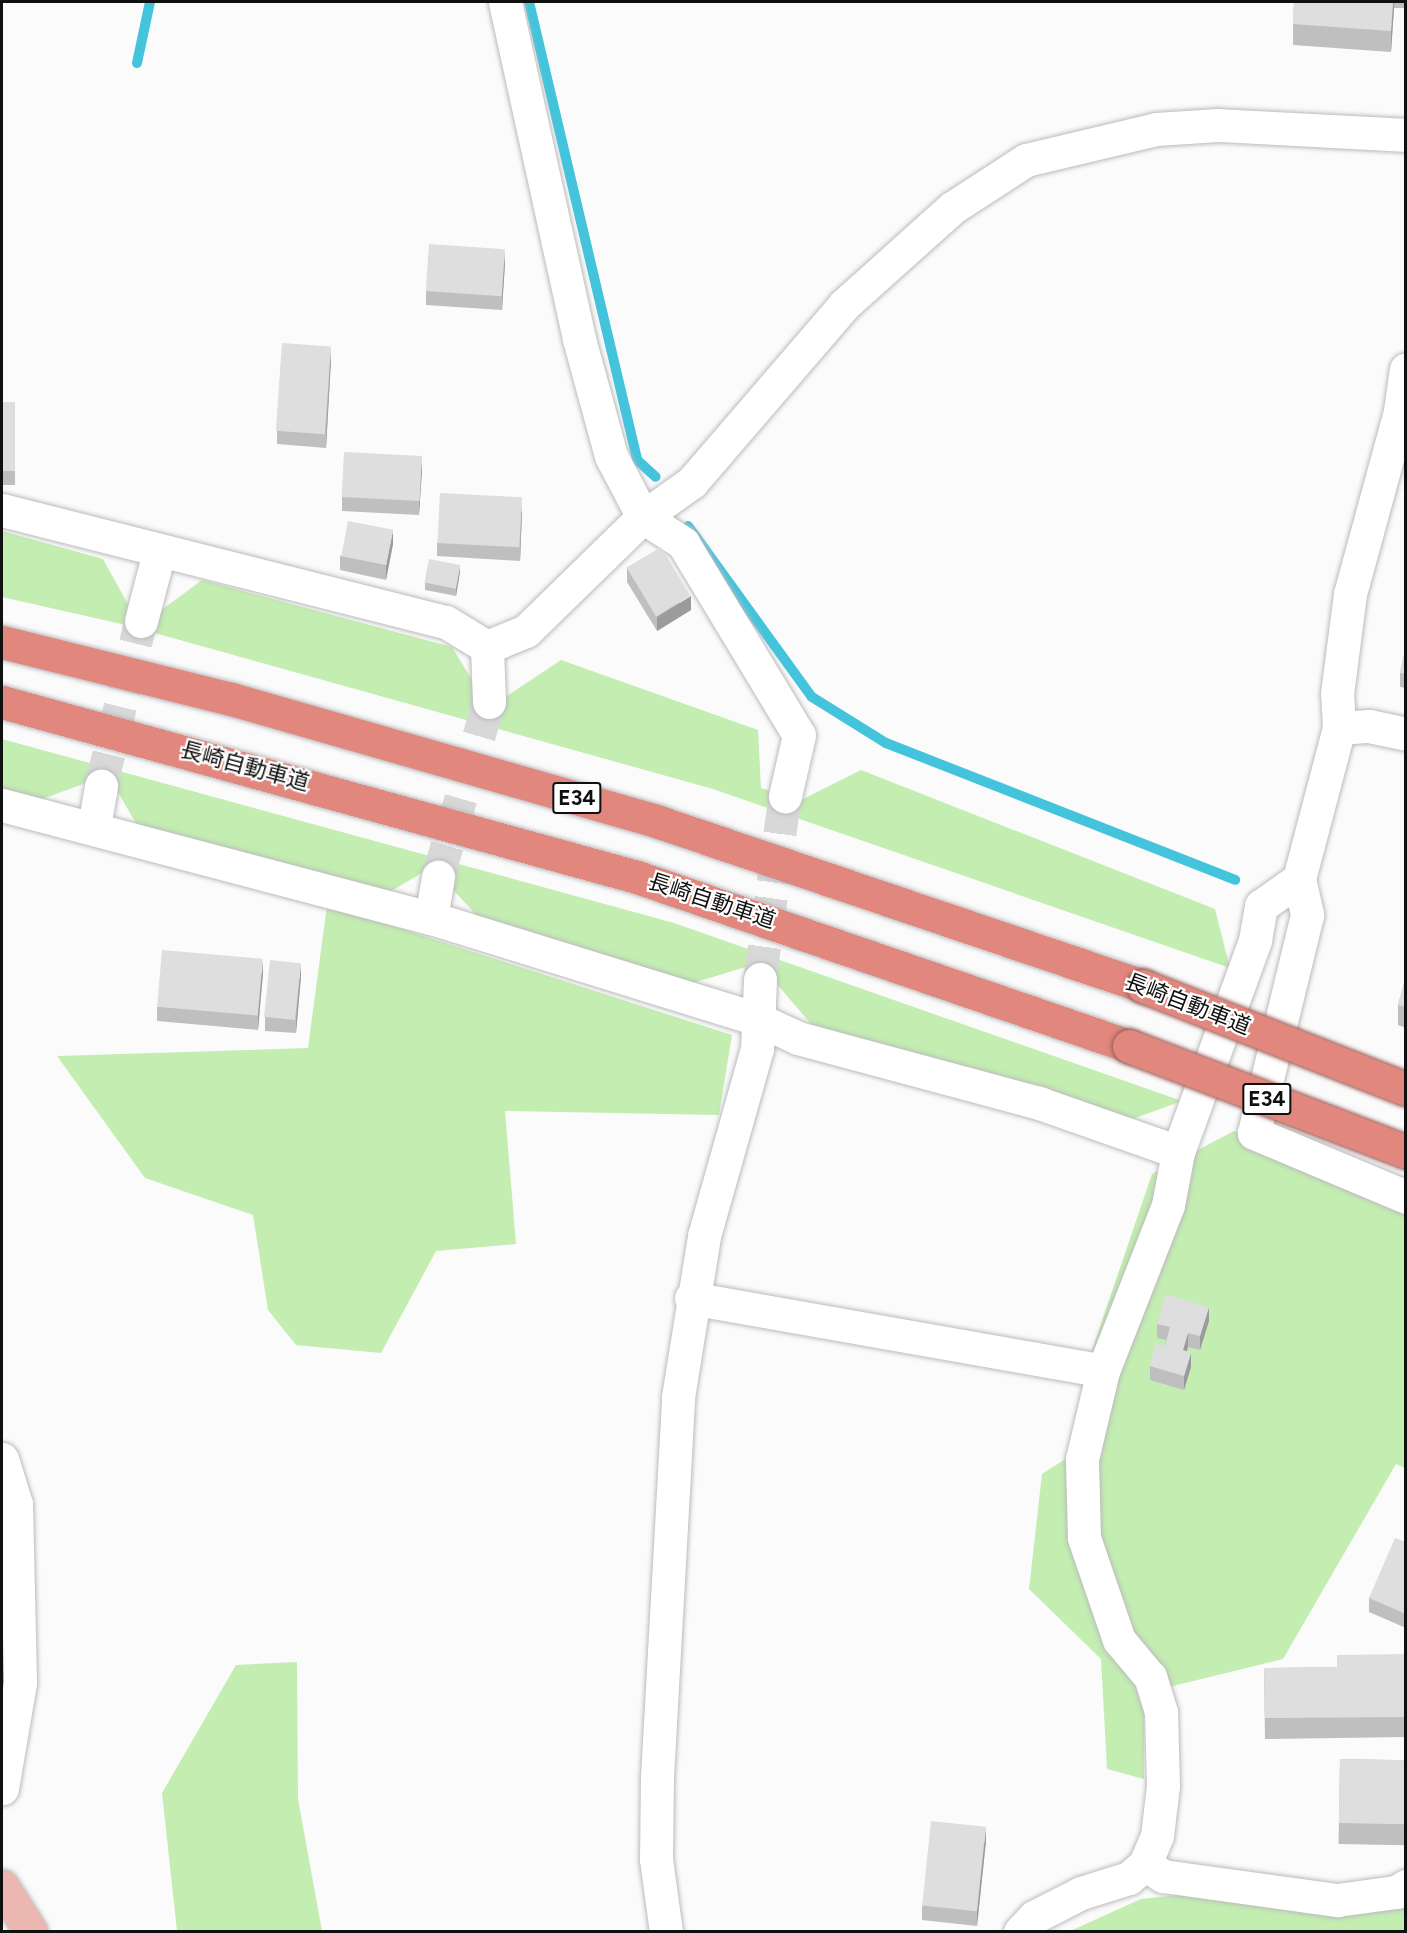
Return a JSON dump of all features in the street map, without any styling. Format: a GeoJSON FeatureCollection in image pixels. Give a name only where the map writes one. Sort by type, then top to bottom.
{"type":"FeatureCollection","features":[{"type":"Feature","properties":{"kind":"highway","name":"長崎自動車道"},"geometry":{"type":"LineString","coordinates":[[2,642],[253,706],[656,821],[1143,986],[1406,1089]]}},
{"type":"Feature","properties":{"kind":"highway","name":"長崎自動車道"},"geometry":{"type":"LineString","coordinates":[[2,702],[637,877],[1129,1046],[1406,1152]]}},
{"type":"Feature","properties":{"kind":"main road"},"geometry":{"type":"LineString","coordinates":[[2,1886],[31,1932]]}},
{"type":"Feature","properties":{"kind":"street"},"geometry":{"type":"LineString","coordinates":[[505,2],[579,339],[611,456],[643,517],[683,543],[799,735],[785,796]]}},
{"type":"Feature","properties":{"kind":"street"},"geometry":{"type":"LineString","coordinates":[[487,646],[526,631],[643,517],[692,482],[844,305],[952,208],[1026,160],[1156,129],[1218,124],[1406,135]]}},
{"type":"Feature","properties":{"kind":"street"},"geometry":{"type":"LineString","coordinates":[[1406,369],[1400,411],[1350,594],[1337,693],[1339,728],[1299,879],[1307,915],[1254,1133],[1406,1197]]}},
{"type":"Feature","properties":{"kind":"street"},"geometry":{"type":"LineString","coordinates":[[2,510],[159,552],[446,622],[487,646]]}},
{"type":"Feature","properties":{"kind":"street"},"geometry":{"type":"LineString","coordinates":[[141,621],[159,552]]}},
{"type":"Feature","properties":{"kind":"street"},"geometry":{"type":"LineString","coordinates":[[487,646],[489,702]]}},
{"type":"Feature","properties":{"kind":"street"},"geometry":{"type":"LineString","coordinates":[[1339,728],[1369,726],[1406,734]]}},
{"type":"Feature","properties":{"kind":"street"},"geometry":{"type":"LineString","coordinates":[[94,826],[101,786]]}},
{"type":"Feature","properties":{"kind":"street"},"geometry":{"type":"LineString","coordinates":[[2,805],[94,826],[431,918],[755,1018],[798,1038],[1039,1103],[1178,1152]]}},
{"type":"Feature","properties":{"kind":"street"},"geometry":{"type":"LineString","coordinates":[[431,918],[438,877]]}},
{"type":"Feature","properties":{"kind":"street"},"geometry":{"type":"LineString","coordinates":[[1020,1932],[1034,1917],[1129,1878],[1145,1864],[1157,1836],[1163,1786],[1161,1712],[1150,1677],[1119,1640],[1084,1538],[1082,1459],[1103,1371],[1168,1204],[1178,1152],[1255,940],[1261,906],[1299,879]]}},
{"type":"Feature","properties":{"kind":"street"},"geometry":{"type":"LineString","coordinates":[[666,1932],[656,1859],[657,1777],[678,1397],[691,1298],[757,1049],[755,1018],[760,979]]}},
{"type":"Feature","properties":{"kind":"street"},"geometry":{"type":"LineString","coordinates":[[691,1298],[1103,1371]]}},
{"type":"Feature","properties":{"kind":"street"},"geometry":{"type":"LineString","coordinates":[[2,1459],[15,1504],[20,1683],[2,1788]]}},
{"type":"Feature","properties":{"kind":"street"},"geometry":{"type":"LineString","coordinates":[[1145,1864],[1162,1876],[1337,1900],[1396,1892],[1406,1886]]}},
{"type":"Feature","properties":{"kind":"green space"},"geometry":{"type":"Polygon","coordinates":[[[2,531],[103,559],[140,626],[202,580],[452,647],[489,708],[561,660],[758,730],[761,788],[801,800],[861,770],[1215,909],[1230,968],[713,789],[126,625],[2,597],[2,531]]]}},
{"type":"Feature","properties":{"kind":"green space"},"geometry":{"type":"Polygon","coordinates":[[[2,739],[674,923],[1182,1101],[1127,1121],[811,1024],[759,963],[683,986],[482,921],[432,867],[388,893],[141,832],[108,775],[34,802],[2,793],[2,739]]]}},
{"type":"Feature","properties":{"kind":"green space"},"geometry":{"type":"Polygon","coordinates":[[[327,905],[732,1035],[719,1115],[505,1111],[516,1244],[436,1251],[381,1353],[296,1345],[268,1310],[253,1215],[145,1178],[57,1056],[308,1048],[327,905]]]}},
{"type":"Feature","properties":{"kind":"green space"},"geometry":{"type":"Polygon","coordinates":[[[1234,1131],[1405,1204],[1405,1468],[1396,1464],[1283,1659],[1144,1693],[1144,1779],[1107,1769],[1101,1659],[1029,1589],[1042,1474],[1067,1458],[1090,1356],[1152,1174],[1234,1131]]]}},
{"type":"Feature","properties":{"kind":"green space"},"geometry":{"type":"Polygon","coordinates":[[[297,1662],[298,1799],[322,1931],[177,1931],[162,1793],[236,1665],[297,1662]]]}},
{"type":"Feature","properties":{"kind":"green space"},"geometry":{"type":"Polygon","coordinates":[[[1187,1894],[1365,1914],[1405,1903],[1405,1931],[1068,1932],[1141,1899],[1187,1894]]]}},
{"type":"Feature","properties":{"kind":"building"},"geometry":{"type":"Polygon","coordinates":[[[1294,2],[1393,2],[1391,31],[1293,24],[1294,2]]]}},
{"type":"Feature","properties":{"kind":"building"},"geometry":{"type":"Polygon","coordinates":[[[429,244],[505,249],[502,296],[426,291],[429,244]]]}},
{"type":"Feature","properties":{"kind":"building"},"geometry":{"type":"Polygon","coordinates":[[[282,343],[331,346],[325,434],[276,431],[282,343]]]}},
{"type":"Feature","properties":{"kind":"building"},"geometry":{"type":"Polygon","coordinates":[[[2,402],[15,402],[15,471],[2,471],[2,402]]]}},
{"type":"Feature","properties":{"kind":"building"},"geometry":{"type":"Polygon","coordinates":[[[344,452],[422,456],[420,501],[342,497],[344,452]]]}},
{"type":"Feature","properties":{"kind":"building"},"geometry":{"type":"Polygon","coordinates":[[[440,493],[522,497],[519,547],[437,543],[440,493]]]}},
{"type":"Feature","properties":{"kind":"building"},"geometry":{"type":"Polygon","coordinates":[[[348,521],[393,530],[386,565],[341,556],[348,521]]]}},
{"type":"Feature","properties":{"kind":"building"},"geometry":{"type":"Polygon","coordinates":[[[661,547],[690,596],[656,616],[627,568],[661,547]]]}},
{"type":"Feature","properties":{"kind":"building"},"geometry":{"type":"Polygon","coordinates":[[[429,559],[460,565],[456,589],[424,583],[429,559]]]}},
{"type":"Feature","properties":{"kind":"building"},"geometry":{"type":"Polygon","coordinates":[[[1406,645],[1406,674],[1400,673],[1406,645]]]}},
{"type":"Feature","properties":{"kind":"building"},"geometry":{"type":"Polygon","coordinates":[[[162,950],[263,959],[258,1016],[157,1007],[162,950]]]}},
{"type":"Feature","properties":{"kind":"building"},"geometry":{"type":"Polygon","coordinates":[[[270,960],[301,963],[295,1020],[264,1017],[270,960]]]}},
{"type":"Feature","properties":{"kind":"building"},"geometry":{"type":"Polygon","coordinates":[[[1406,976],[1406,1007],[1398,1005],[1406,976]]]}},
{"type":"Feature","properties":{"kind":"building"},"geometry":{"type":"Polygon","coordinates":[[[1166,1294],[1209,1307],[1200,1336],[1188,1333],[1183,1350],[1191,1353],[1184,1376],[1150,1366],[1156,1343],[1165,1346],[1170,1327],[1157,1324],[1166,1294]]]}},
{"type":"Feature","properties":{"kind":"building"},"geometry":{"type":"Polygon","coordinates":[[[1395,1538],[1406,1542],[1406,1614],[1369,1598],[1395,1538]]]}},
{"type":"Feature","properties":{"kind":"building"},"geometry":{"type":"Polygon","coordinates":[[[1406,1654],[1406,1717],[1265,1718],[1264,1668],[1337,1667],[1337,1655],[1406,1654]]]}},
{"type":"Feature","properties":{"kind":"building"},"geometry":{"type":"Polygon","coordinates":[[[1340,1759],[1406,1760],[1405,1824],[1339,1823],[1340,1759]]]}},
{"type":"Feature","properties":{"kind":"building"},"geometry":{"type":"Polygon","coordinates":[[[931,1821],[986,1827],[977,1911],[922,1906],[931,1821]]]}},
{"type":"Feature","properties":{"kind":"waterway"},"geometry":{"type":"LineString","coordinates":[[137,63],[150,2]]}},
{"type":"Feature","properties":{"kind":"waterway"},"geometry":{"type":"LineString","coordinates":[[529,2],[637,460],[656,477]]}},
{"type":"Feature","properties":{"kind":"waterway"},"geometry":{"type":"LineString","coordinates":[[688,526],[812,697],[886,743],[1235,880]]}},
{"type":"Feature","properties":{"kind":"waterway"},"geometry":{"type":"LineString","coordinates":[[2,1674],[2,1685]]}},
{"type":"Feature","properties":{"kind":"tunnel"},"geometry":{"type":"LineString","coordinates":[[101,786],[141,621]]}},
{"type":"Feature","properties":{"kind":"tunnel"},"geometry":{"type":"LineString","coordinates":[[438,877],[489,702]]}},
{"type":"Feature","properties":{"kind":"tunnel"},"geometry":{"type":"LineString","coordinates":[[760,979],[785,796]]}}]}
